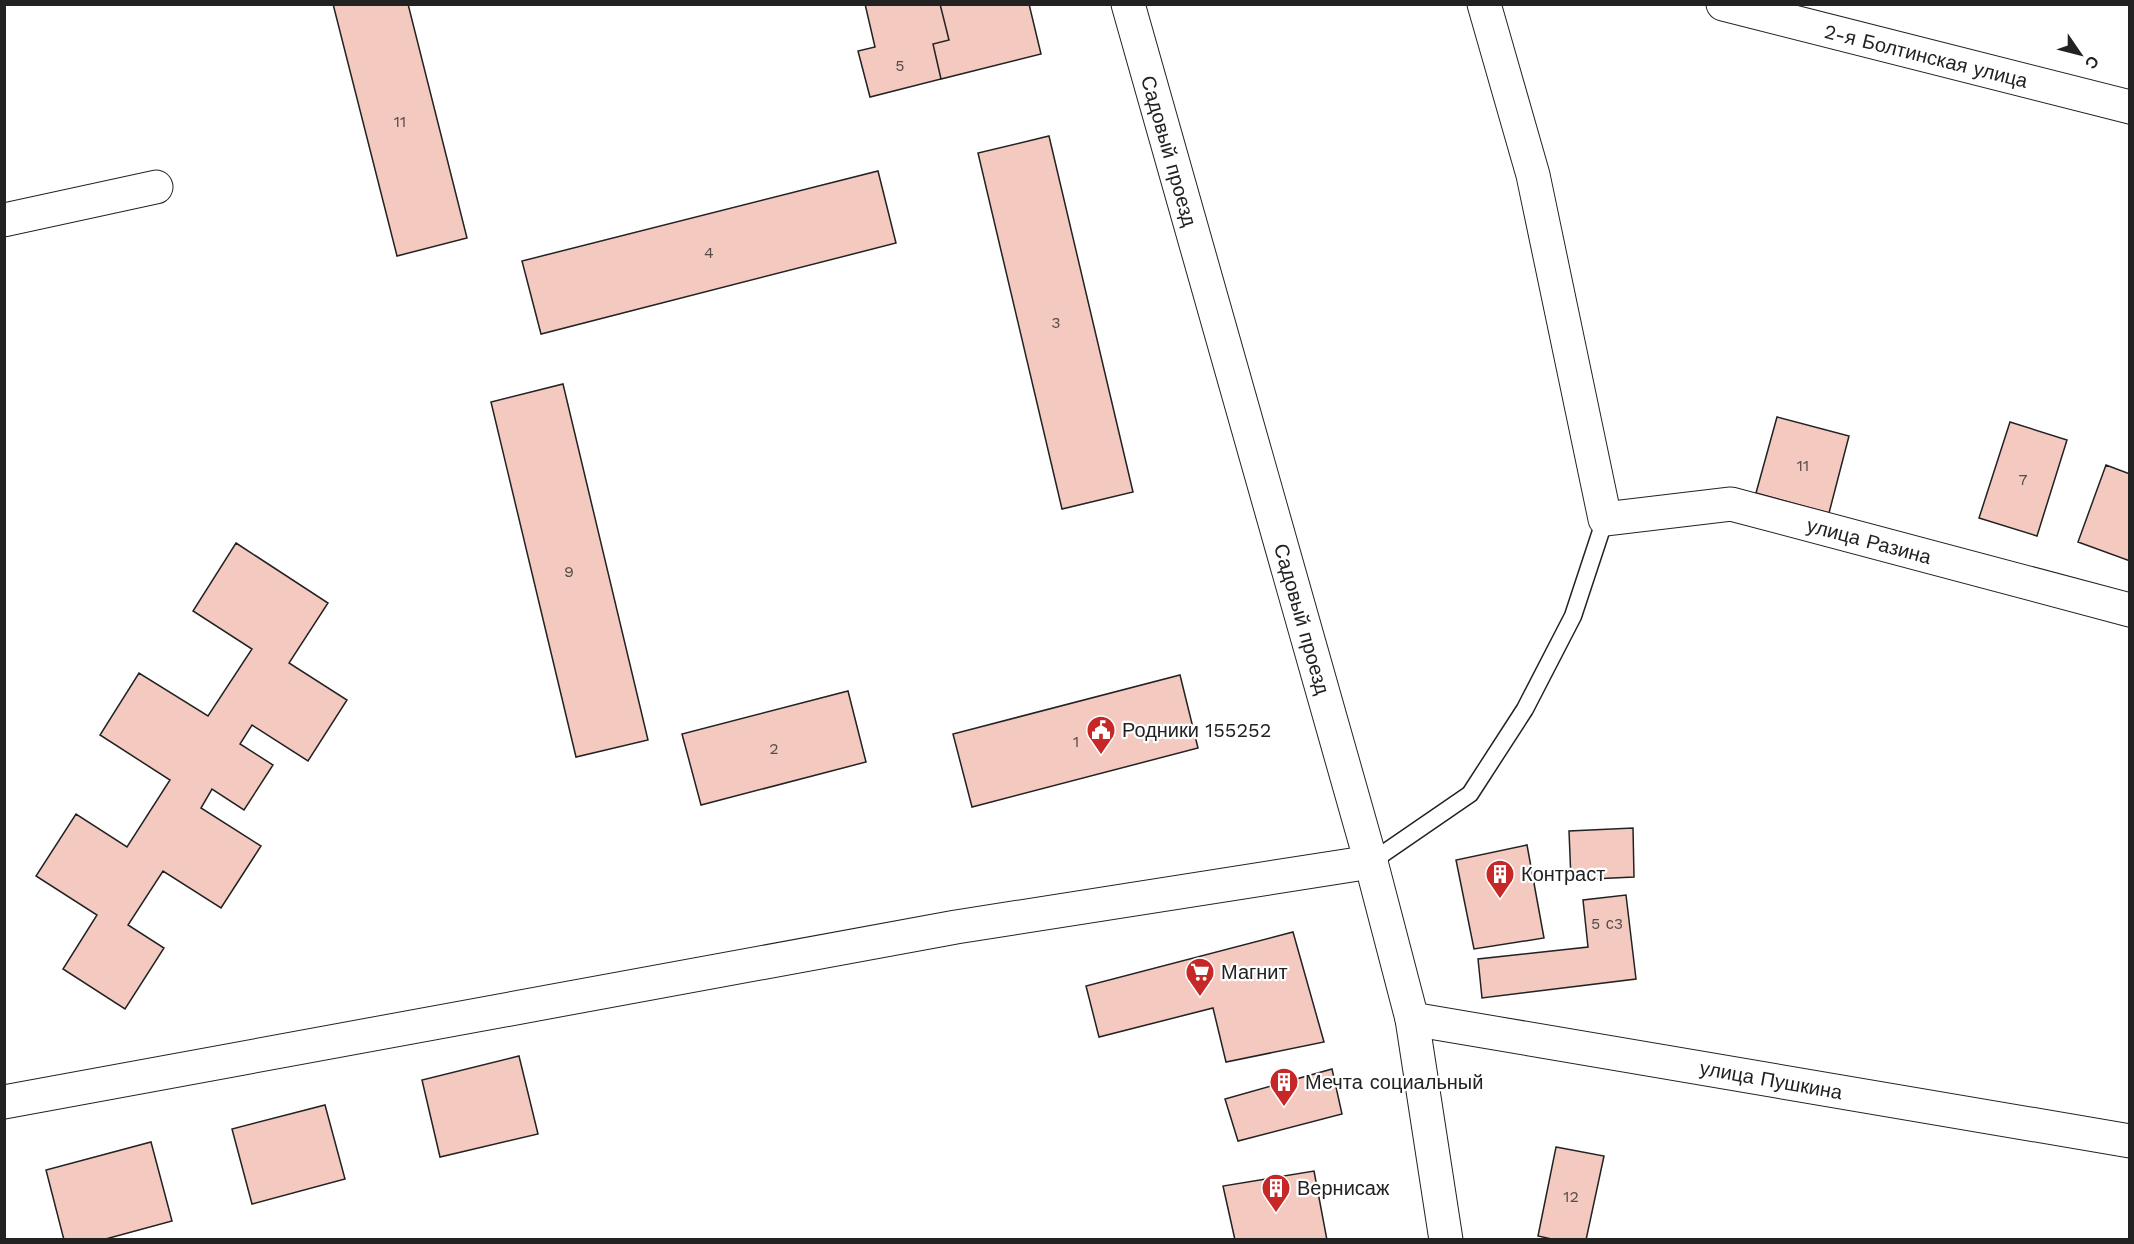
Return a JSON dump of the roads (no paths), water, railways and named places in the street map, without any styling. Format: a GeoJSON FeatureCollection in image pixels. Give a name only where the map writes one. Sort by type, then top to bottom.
{"type":"FeatureCollection","features":[{"type":"Feature","properties":{"kind":"street","name":"Садовый проезд"},"geometry":{"type":"LineString","coordinates":[[1128,4],[1371,862],[1412,1019],[1446,1239]]}},
{"type":"Feature","properties":{"kind":"street"},"geometry":{"type":"LineString","coordinates":[[1484,4],[1533,175],[1605,519]]}},
{"type":"Feature","properties":{"kind":"street","name":"2-я Болтинская улица"},"geometry":{"type":"LineString","coordinates":[[1723,4],[2130,107]]}},
{"type":"Feature","properties":{"kind":"street"},"geometry":{"type":"LineString","coordinates":[[4,220],[156,187]]}},
{"type":"Feature","properties":{"kind":"street","name":"улица Разина"},"geometry":{"type":"LineString","coordinates":[[1605,519],[1731,504],[2130,610]]}},
{"type":"Feature","properties":{"kind":"street"},"geometry":{"type":"LineString","coordinates":[[4,1102],[956,927],[1371,862]]}},
{"type":"Feature","properties":{"kind":"street","name":"улица Пушкина"},"geometry":{"type":"LineString","coordinates":[[1412,1019],[2130,1141]]}},
{"type":"Feature","properties":{"kind":"lane"},"geometry":{"type":"LineString","coordinates":[[1371,862],[1470,794],[1525,709],[1573,616],[1605,519]]}},
{"type":"Feature","properties":{"kind":"place","name":"Родники 155252"},"geometry":{"type":"Point","coordinates":[1101,756]}},
{"type":"Feature","properties":{"kind":"place","name":"Контраст"},"geometry":{"type":"Point","coordinates":[1500,900]}},
{"type":"Feature","properties":{"kind":"place","name":"Магнит"},"geometry":{"type":"Point","coordinates":[1200,998]}},
{"type":"Feature","properties":{"kind":"place","name":"Мечта социальный"},"geometry":{"type":"Point","coordinates":[1284,1108]}},
{"type":"Feature","properties":{"kind":"place","name":"Вернисаж"},"geometry":{"type":"Point","coordinates":[1276,1214]}}]}
